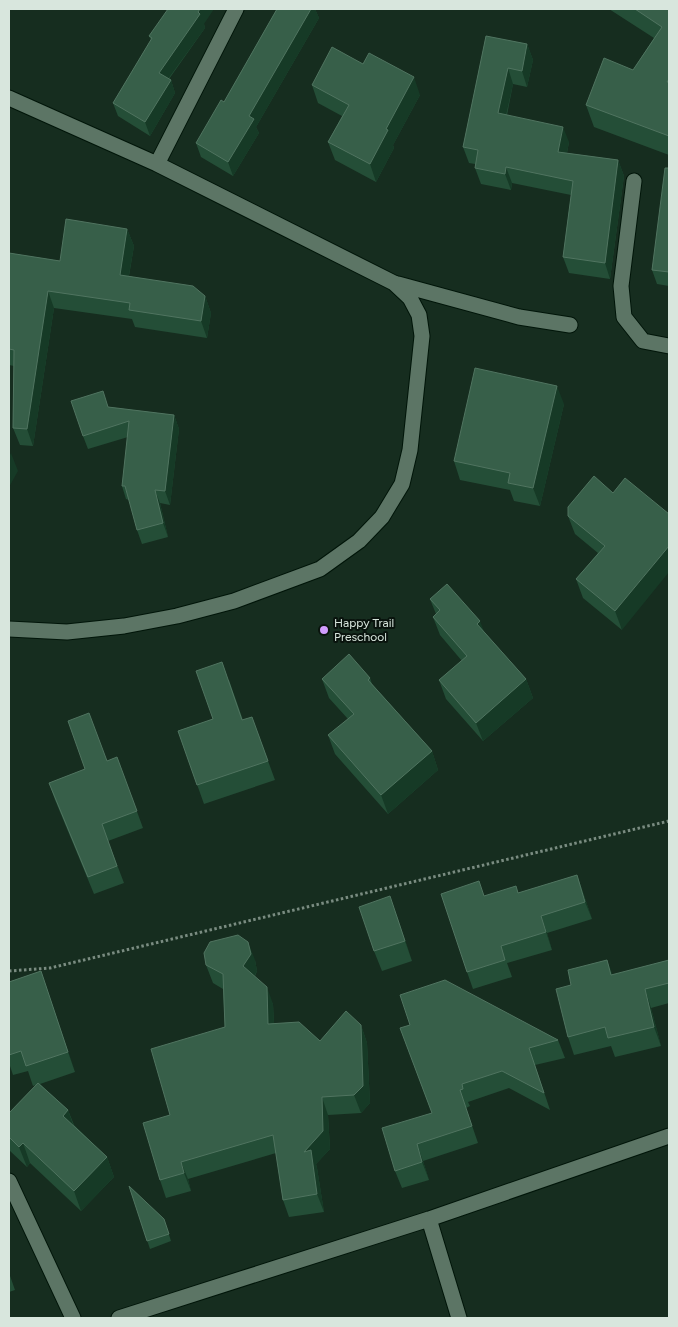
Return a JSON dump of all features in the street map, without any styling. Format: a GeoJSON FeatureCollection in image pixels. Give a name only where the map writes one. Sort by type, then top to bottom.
{"type":"FeatureCollection","features":[{"type":"Feature","properties":{"kind":"street"},"geometry":{"type":"LineString","coordinates":[[157,164],[236,9]]}},
{"type":"Feature","properties":{"kind":"street"},"geometry":{"type":"LineString","coordinates":[[9,98],[157,164],[394,283],[519,318],[570,325]]}},
{"type":"Feature","properties":{"kind":"street"},"geometry":{"type":"LineString","coordinates":[[634,181],[621,286],[624,317],[643,341],[669,346]]}},
{"type":"Feature","properties":{"kind":"street"},"geometry":{"type":"LineString","coordinates":[[9,629],[67,632],[124,626],[177,616],[234,601],[320,570],[359,541],[382,517],[402,484],[410,450],[422,336],[419,315],[410,298],[394,283]]}},
{"type":"Feature","properties":{"kind":"street"},"geometry":{"type":"LineString","coordinates":[[119,1318],[429,1219],[669,1136]]}},
{"type":"Feature","properties":{"kind":"street"},"geometry":{"type":"LineString","coordinates":[[9,1181],[73,1318]]}},
{"type":"Feature","properties":{"kind":"street"},"geometry":{"type":"LineString","coordinates":[[429,1219],[459,1318]]}},
{"type":"Feature","properties":{"kind":"path"},"geometry":{"type":"LineString","coordinates":[[9,971],[50,968],[669,821]]}},
{"type":"Feature","properties":{"kind":"building"},"geometry":{"type":"Polygon","coordinates":[[[168,9],[200,9],[198,12],[200,14],[159,73],[171,80],[145,122],[113,103],[152,38],[149,36],[168,9]]]}},
{"type":"Feature","properties":{"kind":"building"},"geometry":{"type":"Polygon","coordinates":[[[277,9],[311,9],[249,116],[254,119],[228,162],[196,143],[221,100],[224,102],[277,9]]]}},
{"type":"Feature","properties":{"kind":"building"},"geometry":{"type":"Polygon","coordinates":[[[635,9],[669,9],[669,79],[667,82],[669,82],[669,136],[586,105],[604,58],[633,70],[662,27],[635,9]]]}},
{"type":"Feature","properties":{"kind":"building"},"geometry":{"type":"Polygon","coordinates":[[[486,36],[527,44],[522,71],[508,68],[498,113],[563,127],[558,152],[618,160],[605,263],[563,257],[573,181],[506,167],[505,174],[475,168],[478,150],[463,147],[486,36]]]}},
{"type":"Feature","properties":{"kind":"building"},"geometry":{"type":"Polygon","coordinates":[[[332,47],[363,64],[369,53],[414,77],[386,129],[388,130],[370,164],[328,142],[349,105],[312,85],[332,47]]]}},
{"type":"Feature","properties":{"kind":"building"},"geometry":{"type":"Polygon","coordinates":[[[665,168],[669,168],[669,272],[652,270],[665,168]]]}},
{"type":"Feature","properties":{"kind":"building"},"geometry":{"type":"Polygon","coordinates":[[[66,219],[127,229],[120,275],[193,286],[205,296],[201,321],[129,310],[130,303],[48,291],[27,429],[13,428],[14,350],[9,349],[9,253],[60,261],[66,219]]]}},
{"type":"Feature","properties":{"kind":"building"},"geometry":{"type":"Polygon","coordinates":[[[475,368],[557,386],[533,488],[508,483],[510,473],[454,461],[475,368]]]}},
{"type":"Feature","properties":{"kind":"building"},"geometry":{"type":"Polygon","coordinates":[[[103,391],[108,407],[174,415],[165,491],[155,490],[163,523],[137,530],[125,486],[122,486],[129,421],[83,436],[71,401],[103,391]]]}},
{"type":"Feature","properties":{"kind":"building"},"geometry":{"type":"Polygon","coordinates":[[[594,476],[613,493],[625,478],[669,514],[669,546],[615,611],[576,579],[605,546],[568,516],[568,507],[594,476]]]}},
{"type":"Feature","properties":{"kind":"building"},"geometry":{"type":"Polygon","coordinates":[[[447,584],[480,621],[477,624],[526,679],[476,723],[439,680],[467,656],[433,617],[440,610],[430,599],[447,584]]]}},
{"type":"Feature","properties":{"kind":"building"},"geometry":{"type":"Polygon","coordinates":[[[349,654],[370,678],[368,680],[432,751],[381,795],[328,735],[354,714],[322,679],[349,654]]]}},
{"type":"Feature","properties":{"kind":"building"},"geometry":{"type":"Polygon","coordinates":[[[222,662],[242,720],[252,717],[268,761],[197,785],[178,731],[213,719],[196,671],[222,662]]]}},
{"type":"Feature","properties":{"kind":"building"},"geometry":{"type":"Polygon","coordinates":[[[89,713],[107,761],[117,757],[137,811],[102,824],[117,866],[88,877],[49,783],[85,769],[68,721],[89,713]]]}},
{"type":"Feature","properties":{"kind":"building"},"geometry":{"type":"Polygon","coordinates":[[[577,875],[585,902],[541,916],[546,932],[501,946],[505,960],[467,972],[441,894],[479,881],[484,896],[516,886],[518,893],[577,875]]]}},
{"type":"Feature","properties":{"kind":"building"},"geometry":{"type":"Polygon","coordinates":[[[390,896],[405,941],[374,951],[359,907],[390,896]]]}},
{"type":"Feature","properties":{"kind":"building"},"geometry":{"type":"Polygon","coordinates":[[[238,935],[248,942],[251,954],[243,966],[267,987],[268,1024],[299,1022],[320,1041],[346,1011],[361,1025],[363,1086],[354,1095],[322,1097],[323,1131],[304,1152],[311,1150],[317,1194],[283,1200],[273,1135],[181,1162],[184,1173],[160,1180],[143,1123],[170,1115],[151,1049],[225,1027],[223,974],[206,965],[204,953],[210,942],[238,935]]]}},
{"type":"Feature","properties":{"kind":"building"},"geometry":{"type":"Polygon","coordinates":[[[607,960],[611,975],[669,960],[669,983],[645,989],[654,1027],[608,1038],[605,1027],[568,1037],[556,989],[571,985],[568,970],[607,960]]]}},
{"type":"Feature","properties":{"kind":"building"},"geometry":{"type":"Polygon","coordinates":[[[41,971],[68,1052],[26,1066],[21,1051],[9,1055],[9,982],[41,971]]]}},
{"type":"Feature","properties":{"kind":"building"},"geometry":{"type":"Polygon","coordinates":[[[445,980],[558,1040],[529,1048],[544,1093],[502,1071],[462,1084],[463,1089],[460,1090],[472,1126],[417,1144],[422,1162],[395,1171],[382,1128],[432,1113],[400,1028],[410,1025],[400,995],[445,980]]]}},
{"type":"Feature","properties":{"kind":"building"},"geometry":{"type":"Polygon","coordinates":[[[38,1083],[68,1110],[63,1116],[107,1157],[74,1191],[23,1143],[19,1147],[9,1137],[9,1113],[38,1083]]]}},
{"type":"Feature","properties":{"kind":"building"},"geometry":{"type":"Polygon","coordinates":[[[129,1186],[164,1219],[169,1234],[147,1241],[129,1186]]]}},
{"type":"Feature","properties":{"kind":"place","name":"Happy Trail Preschool"},"geometry":{"type":"Point","coordinates":[324,630]}}]}
